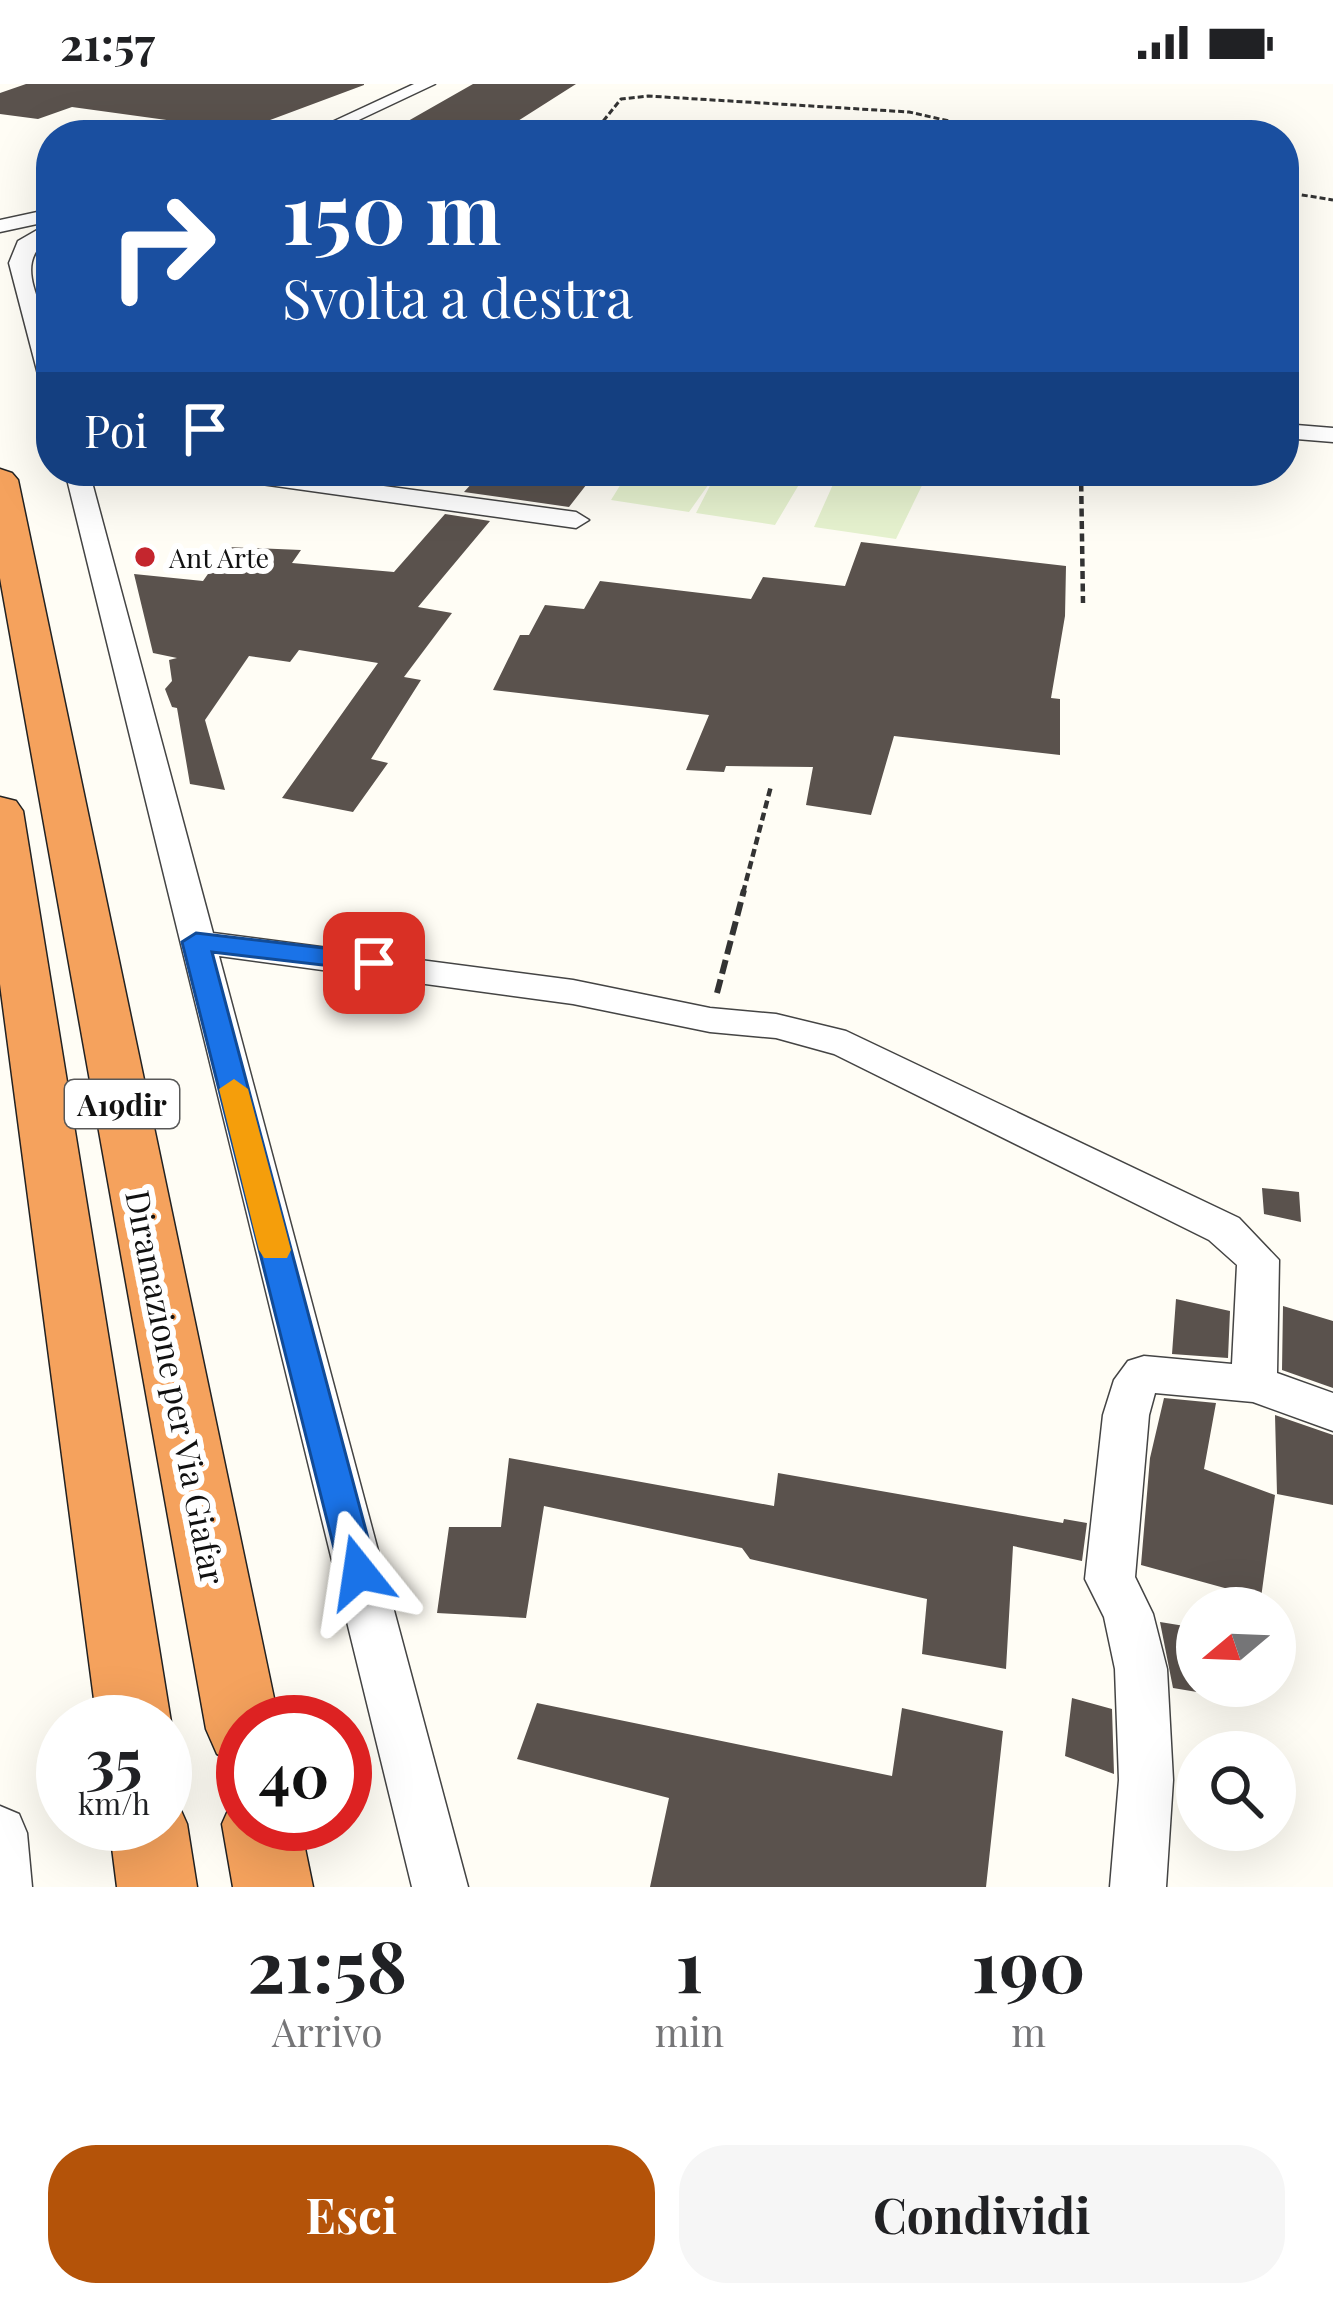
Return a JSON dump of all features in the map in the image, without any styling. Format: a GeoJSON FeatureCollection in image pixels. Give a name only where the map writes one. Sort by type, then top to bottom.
{"type":"FeatureCollection","features":[{"type":"Feature","properties":{"kind":"highway","name":"Diramazione per Via Giafar"},"geometry":{"type":"LineString","coordinates":[[0,480],[236,1695]]}},
{"type":"Feature","properties":{"kind":"highway","name":"A19dir"},"geometry":{"type":"LineString","coordinates":[[0,811],[130,1695]]}},
{"type":"Feature","properties":{"kind":"highway"},"geometry":{"type":"LineString","coordinates":[[152,1851],[158,1887]]}},
{"type":"Feature","properties":{"kind":"highway"},"geometry":{"type":"LineString","coordinates":[[266,1851],[273,1887]]}},
{"type":"Feature","properties":{"kind":"street"},"geometry":{"type":"LineString","coordinates":[[347,120],[427,84]]}},
{"type":"Feature","properties":{"kind":"street"},"geometry":{"type":"LineString","coordinates":[[357,97],[401,96]]}},
{"type":"Feature","properties":{"kind":"street"},"geometry":{"type":"LineString","coordinates":[[121,116],[136,120]]}},
{"type":"Feature","properties":{"kind":"street"},"geometry":{"type":"LineString","coordinates":[[0,226],[36,218]]}},
{"type":"Feature","properties":{"kind":"street"},"geometry":{"type":"LineString","coordinates":[[0,258],[36,238]]}},
{"type":"Feature","properties":{"kind":"street"},"geometry":{"type":"LineString","coordinates":[[26,245],[19,263],[36,310]]}},
{"type":"Feature","properties":{"kind":"street"},"geometry":{"type":"LineString","coordinates":[[1299,432],[1333,435]]}},
{"type":"Feature","properties":{"kind":"street"},"geometry":{"type":"LineString","coordinates":[[81,486],[440,1887]]}},
{"type":"Feature","properties":{"kind":"street"},"geometry":{"type":"LineString","coordinates":[[328,486],[576,520]]}},
{"type":"Feature","properties":{"kind":"street"},"geometry":{"type":"LineString","coordinates":[[196,942],[505,981],[710,1020],[776,1026],[845,1044],[1224,1229],[1258,1260],[1255,1384]]}},
{"type":"Feature","properties":{"kind":"street"},"geometry":{"type":"LineString","coordinates":[[1138,1887],[1146,1780],[1141,1669],[1128,1614],[1110,1580],[1126,1415],[1136,1380],[1144,1374],[1255,1384],[1333,1412]]}},
{"type":"Feature","properties":{"kind":"street"},"geometry":{"type":"LineString","coordinates":[[0,1833],[4,1887]]}},
{"type":"Feature","properties":{"kind":"path"},"geometry":{"type":"LineString","coordinates":[[604,120],[621,99],[648,96],[909,112],[944,120]]}},
{"type":"Feature","properties":{"kind":"path"},"geometry":{"type":"LineString","coordinates":[[1299,194],[1333,200]]}},
{"type":"Feature","properties":{"kind":"path"},"geometry":{"type":"LineString","coordinates":[[1081,486],[1083,603]]}},
{"type":"Feature","properties":{"kind":"path"},"geometry":{"type":"LineString","coordinates":[[710,1020],[771,786]]}},
{"type":"Feature","properties":{"kind":"green space"},"geometry":{"type":"Polygon","coordinates":[[[620,486],[707,486],[689,512],[611,500],[620,486]]]}},
{"type":"Feature","properties":{"kind":"green space"},"geometry":{"type":"Polygon","coordinates":[[[710,486],[798,486],[775,525],[696,513],[710,486]]]}},
{"type":"Feature","properties":{"kind":"green space"},"geometry":{"type":"Polygon","coordinates":[[[832,486],[922,486],[896,539],[814,527],[832,486]]]}},
{"type":"Feature","properties":{"kind":"building"},"geometry":{"type":"Polygon","coordinates":[[[26,84],[364,84],[270,120],[166,120],[72,107],[38,119],[0,114],[0,93],[26,84]]]}},
{"type":"Feature","properties":{"kind":"building"},"geometry":{"type":"Polygon","coordinates":[[[473,84],[576,84],[519,120],[410,120],[473,84]]]}},
{"type":"Feature","properties":{"kind":"building"},"geometry":{"type":"Polygon","coordinates":[[[469,486],[585,486],[569,507],[464,492],[469,486]]]}},
{"type":"Feature","properties":{"kind":"building"},"geometry":{"type":"Polygon","coordinates":[[[445,514],[490,521],[418,607],[452,613],[404,677],[421,680],[371,759],[388,763],[353,812],[282,798],[378,663],[299,650],[290,662],[249,656],[205,720],[225,790],[190,784],[177,708],[172,707],[165,689],[172,681],[169,660],[177,658],[153,653],[134,574],[203,581],[227,547],[301,550],[292,563],[394,572],[445,514]]]}},
{"type":"Feature","properties":{"kind":"building"},"geometry":{"type":"Polygon","coordinates":[[[861,542],[1066,566],[1065,616],[1051,698],[1060,699],[1060,755],[894,736],[871,815],[806,805],[813,767],[686,770],[709,715],[493,690],[520,635],[529,635],[545,605],[584,609],[600,581],[751,599],[763,577],[845,586],[861,542]]]}},
{"type":"Feature","properties":{"kind":"building"},"geometry":{"type":"Polygon","coordinates":[[[1262,1188],[1299,1192],[1301,1222],[1264,1214],[1262,1188]]]}},
{"type":"Feature","properties":{"kind":"building"},"geometry":{"type":"Polygon","coordinates":[[[1176,1299],[1230,1311],[1228,1358],[1172,1354],[1176,1299]]]}},
{"type":"Feature","properties":{"kind":"building"},"geometry":{"type":"Polygon","coordinates":[[[1283,1306],[1333,1321],[1333,1388],[1282,1370],[1283,1306]]]}},
{"type":"Feature","properties":{"kind":"building"},"geometry":{"type":"Polygon","coordinates":[[[1164,1398],[1216,1403],[1204,1469],[1275,1495],[1262,1587],[1221,1587],[1141,1565],[1150,1458],[1164,1398]]]}},
{"type":"Feature","properties":{"kind":"building"},"geometry":{"type":"Polygon","coordinates":[[[1275,1415],[1333,1435],[1333,1505],[1277,1494],[1275,1415]]]}},
{"type":"Feature","properties":{"kind":"building"},"geometry":{"type":"Polygon","coordinates":[[[509,1458],[774,1506],[778,1473],[1063,1523],[1064,1519],[1087,1523],[1082,1561],[1013,1546],[1006,1669],[922,1654],[927,1599],[750,1559],[742,1548],[544,1506],[526,1618],[437,1613],[449,1527],[501,1527],[509,1458]]]}},
{"type":"Feature","properties":{"kind":"building"},"geometry":{"type":"Polygon","coordinates":[[[1160,1622],[1176,1625],[1173,1688],[1160,1622]]]}},
{"type":"Feature","properties":{"kind":"building"},"geometry":{"type":"Polygon","coordinates":[[[1072,1698],[1112,1709],[1114,1774],[1065,1756],[1072,1698]]]}},
{"type":"Feature","properties":{"kind":"building"},"geometry":{"type":"Polygon","coordinates":[[[537,1703],[892,1776],[902,1708],[1003,1731],[986,1887],[650,1887],[669,1798],[517,1759],[537,1703]]]}},
{"type":"Feature","properties":{"kind":"slow traffic"},"geometry":{"type":"LineString","coordinates":[[234,1089],[275,1250]]}},
{"type":"Feature","properties":{"kind":"place","name":"Ant Arte"},"geometry":{"type":"Point","coordinates":[145,557]}},
{"type":"Feature","properties":{"kind":"route"},"geometry":{"type":"LineString","coordinates":[[359,1572],[196,942],[374,963]]}}]}
